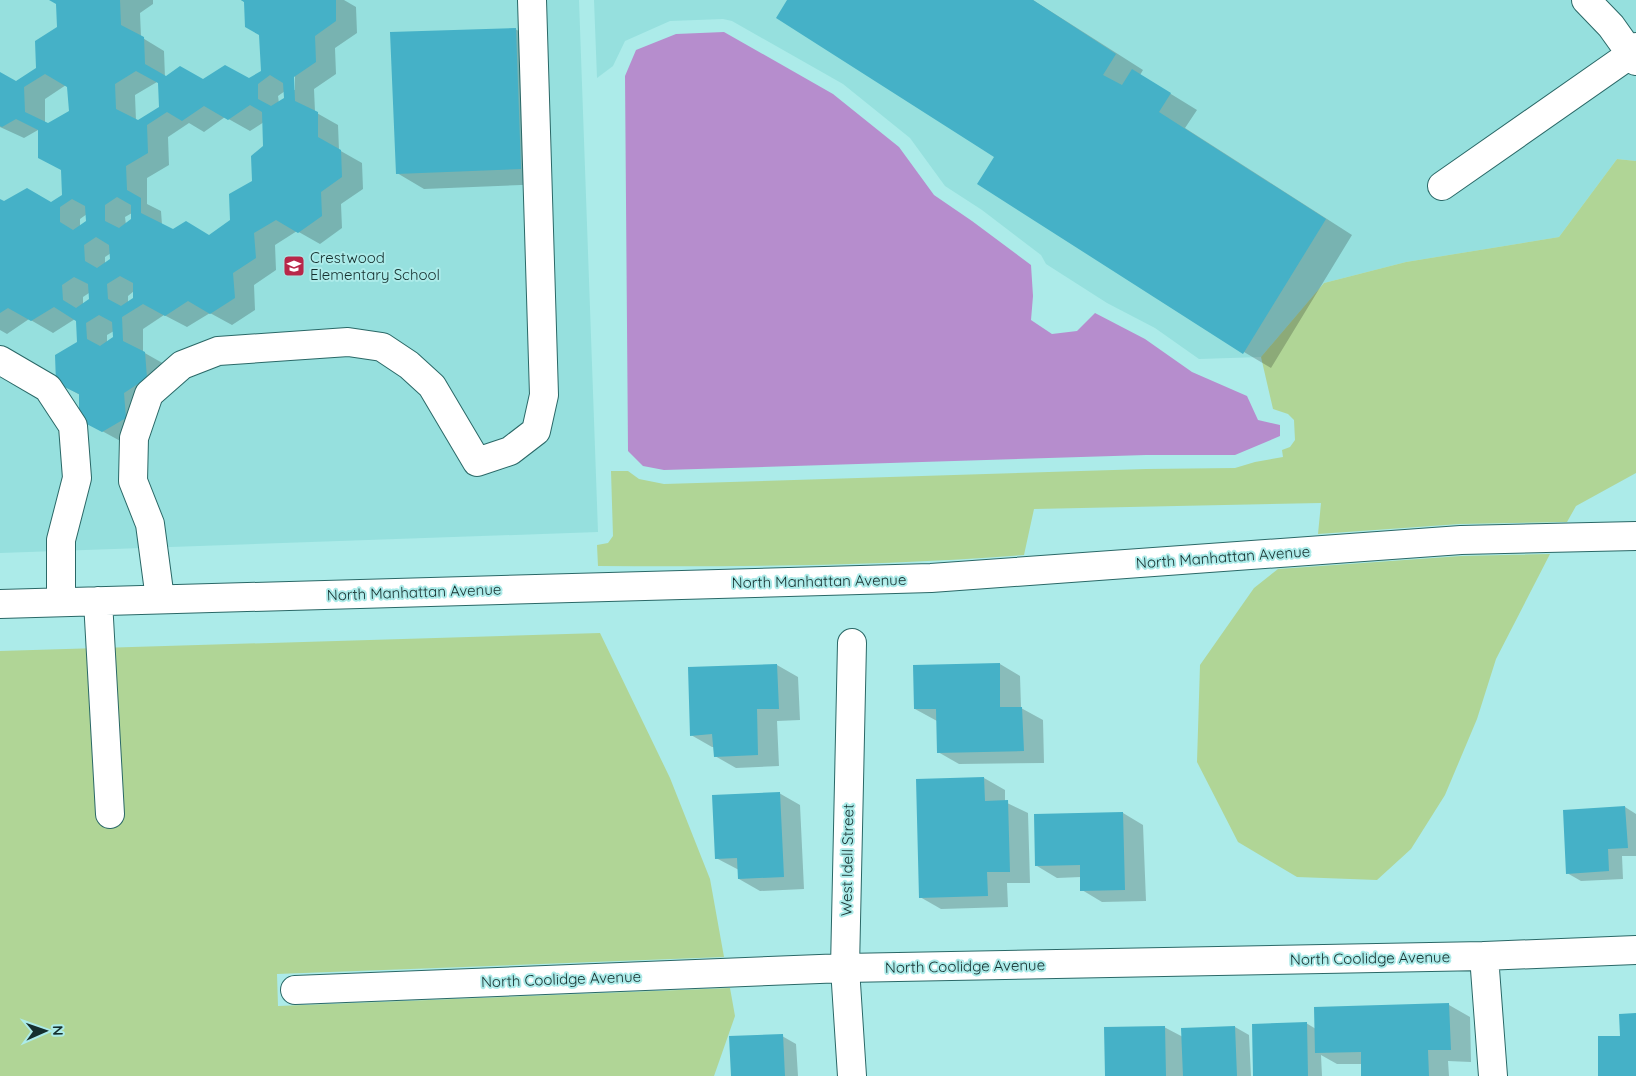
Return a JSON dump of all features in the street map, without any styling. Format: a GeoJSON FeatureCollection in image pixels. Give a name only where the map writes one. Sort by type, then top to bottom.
{"type":"FeatureCollection","features":[{"type":"Feature","properties":{"kind":"street"},"geometry":{"type":"LineString","coordinates":[[160,599],[150,524],[133,481],[134,438],[149,394],[182,365],[218,351],[348,342],[382,347],[409,365],[432,386],[477,462],[510,451],[536,431],[544,395],[532,0]]}},
{"type":"Feature","properties":{"kind":"street"},"geometry":{"type":"LineString","coordinates":[[1442,186],[1634,54],[1586,0]]}},
{"type":"Feature","properties":{"kind":"street"},"geometry":{"type":"LineString","coordinates":[[0,360],[48,388],[73,426],[77,478],[60,540],[61,602]]}},
{"type":"Feature","properties":{"kind":"street","name":"North Manhattan Avenue"},"geometry":{"type":"LineString","coordinates":[[0,604],[931,578],[1461,540],[1636,536]]}},
{"type":"Feature","properties":{"kind":"street"},"geometry":{"type":"LineString","coordinates":[[98,601],[110,814]]}},
{"type":"Feature","properties":{"kind":"street","name":"West Idell Street"},"geometry":{"type":"LineString","coordinates":[[852,643],[845,968],[852,1076]]}},
{"type":"Feature","properties":{"kind":"street","name":"North Coolidge Avenue"},"geometry":{"type":"LineString","coordinates":[[295,990],[845,968],[1484,956],[1636,950]]}},
{"type":"Feature","properties":{"kind":"street"},"geometry":{"type":"LineString","coordinates":[[1484,956],[1493,1076]]}},
{"type":"Feature","properties":{"kind":"shaded area","name":"Crestwood Elementary School"},"geometry":{"type":"Polygon","coordinates":[[[0,0],[579,0],[598,532],[0,553],[0,0]]]}},
{"type":"Feature","properties":{"kind":"shaded area"},"geometry":{"type":"Polygon","coordinates":[[[594,0],[1636,0],[1636,161],[1617,159],[1559,237],[1406,262],[1324,283],[1261,357],[1199,359],[1155,328],[1107,303],[1046,264],[1041,255],[982,210],[945,186],[910,138],[843,84],[732,21],[723,19],[670,21],[625,41],[613,66],[597,78],[594,0]]]}},
{"type":"Feature","properties":{"kind":"shaded area"},"geometry":{"type":"Polygon","coordinates":[[[724,32],[833,94],[899,147],[934,195],[1031,265],[1033,296],[1031,320],[1052,334],[1077,331],[1095,313],[1145,339],[1192,372],[1247,396],[1258,420],[1280,425],[1280,436],[1235,455],[1146,455],[664,470],[643,466],[628,451],[625,76],[636,50],[676,34],[724,32]]]}},
{"type":"Feature","properties":{"kind":"green space"},"geometry":{"type":"Polygon","coordinates":[[[1617,159],[1636,161],[1636,473],[1576,506],[1567,522],[1460,524],[1318,534],[1321,503],[1034,509],[1024,555],[918,562],[811,565],[598,566],[597,545],[608,543],[613,536],[611,471],[628,471],[639,479],[664,484],[1235,468],[1283,457],[1282,450],[1290,447],[1295,440],[1294,420],[1288,414],[1273,409],[1261,357],[1324,283],[1406,262],[1559,237],[1617,159]]]}},
{"type":"Feature","properties":{"kind":"green space"},"geometry":{"type":"Polygon","coordinates":[[[1550,554],[1496,659],[1477,719],[1445,795],[1411,849],[1377,880],[1297,877],[1238,842],[1197,762],[1200,665],[1254,588],[1278,569],[1461,556],[1550,554]]]}},
{"type":"Feature","properties":{"kind":"green space"},"geometry":{"type":"Polygon","coordinates":[[[600,633],[670,778],[710,879],[724,957],[277,974],[278,1006],[730,988],[735,1016],[714,1076],[0,1076],[0,651],[600,633]]]}},
{"type":"Feature","properties":{"kind":"building"},"geometry":{"type":"Polygon","coordinates":[[[49,0],[120,0],[121,25],[144,37],[145,64],[166,76],[180,66],[203,79],[225,65],[249,78],[261,71],[259,35],[245,27],[244,2],[241,0],[336,0],[336,21],[315,36],[316,62],[294,77],[295,101],[318,112],[318,137],[341,150],[342,177],[321,192],[322,216],[298,233],[276,220],[254,233],[256,258],[233,273],[235,298],[210,314],[188,301],[165,316],[143,304],[122,317],[123,341],[145,352],[147,378],[124,393],[126,418],[102,432],[79,420],[79,394],[56,383],[55,355],[77,342],[76,321],[54,307],[31,321],[8,308],[0,313],[0,199],[4,201],[27,188],[51,202],[62,195],[61,170],[38,158],[38,130],[16,119],[2,127],[0,126],[0,72],[16,81],[36,68],[35,41],[57,27],[56,4],[49,0]],[[136,71],[115,84],[116,109],[138,120],[159,107],[158,83],[136,71]],[[45,74],[24,87],[25,112],[48,123],[69,111],[67,87],[45,74]],[[270,75],[258,84],[258,99],[271,106],[284,98],[283,83],[270,75]],[[250,105],[228,120],[204,106],[182,121],[167,112],[147,125],[148,153],[126,166],[127,190],[141,198],[141,213],[173,229],[186,221],[209,235],[230,220],[229,194],[252,181],[251,156],[263,146],[262,112],[250,105]],[[117,197],[105,205],[105,221],[119,228],[131,219],[131,205],[117,197]],[[72,199],[60,207],[60,222],[73,230],[86,221],[85,206],[72,199]],[[96,237],[84,245],[85,261],[97,268],[110,259],[109,245],[96,237]],[[120,276],[107,284],[108,299],[121,306],[133,298],[133,283],[120,276]],[[74,277],[62,285],[63,300],[76,308],[89,299],[88,284],[74,277]],[[99,315],[86,323],[87,339],[100,346],[113,337],[112,322],[99,315]]]}},
{"type":"Feature","properties":{"kind":"building"},"geometry":{"type":"Polygon","coordinates":[[[787,0],[1033,0],[1116,54],[1103,75],[1122,85],[1132,69],[1171,93],[1159,112],[1326,219],[1243,354],[977,184],[994,157],[776,18],[787,0]]]}},
{"type":"Feature","properties":{"kind":"building"},"geometry":{"type":"Polygon","coordinates":[[[516,28],[521,169],[396,174],[390,32],[516,28]]]}},
{"type":"Feature","properties":{"kind":"building"},"geometry":{"type":"Polygon","coordinates":[[[1000,663],[1000,707],[1022,707],[1024,751],[937,753],[936,709],[914,709],[913,665],[1000,663]]]}},
{"type":"Feature","properties":{"kind":"building"},"geometry":{"type":"Polygon","coordinates":[[[777,664],[779,709],[757,709],[758,755],[714,757],[712,734],[690,736],[688,667],[777,664]]]}},
{"type":"Feature","properties":{"kind":"building"},"geometry":{"type":"Polygon","coordinates":[[[984,777],[985,801],[1008,800],[1010,872],[987,872],[988,896],[919,898],[916,779],[984,777]]]}},
{"type":"Feature","properties":{"kind":"building"},"geometry":{"type":"Polygon","coordinates":[[[780,792],[784,877],[738,879],[737,858],[715,859],[712,795],[780,792]]]}},
{"type":"Feature","properties":{"kind":"building"},"geometry":{"type":"Polygon","coordinates":[[[1625,806],[1628,848],[1608,849],[1609,871],[1566,874],[1563,810],[1625,806]]]}},
{"type":"Feature","properties":{"kind":"building"},"geometry":{"type":"Polygon","coordinates":[[[1123,812],[1125,890],[1080,891],[1080,865],[1035,866],[1034,814],[1123,812]]]}},
{"type":"Feature","properties":{"kind":"building"},"geometry":{"type":"Polygon","coordinates":[[[1449,1003],[1451,1050],[1428,1050],[1429,1076],[1361,1076],[1361,1052],[1315,1053],[1314,1007],[1449,1003]]]}},
{"type":"Feature","properties":{"kind":"building"},"geometry":{"type":"Polygon","coordinates":[[[1636,1013],[1636,1076],[1598,1076],[1598,1036],[1620,1036],[1619,1014],[1636,1013]]]}},
{"type":"Feature","properties":{"kind":"building"},"geometry":{"type":"Polygon","coordinates":[[[1307,1022],[1308,1076],[1253,1076],[1252,1024],[1307,1022]]]}},
{"type":"Feature","properties":{"kind":"building"},"geometry":{"type":"Polygon","coordinates":[[[1165,1026],[1166,1076],[1105,1076],[1104,1027],[1165,1026]]]}},
{"type":"Feature","properties":{"kind":"building"},"geometry":{"type":"Polygon","coordinates":[[[1235,1026],[1237,1076],[1183,1076],[1181,1028],[1235,1026]]]}},
{"type":"Feature","properties":{"kind":"building"},"geometry":{"type":"Polygon","coordinates":[[[783,1034],[785,1076],[731,1076],[729,1036],[783,1034]]]}},
{"type":"Feature","properties":{"kind":"place","name":"Crestwood Elementary School"},"geometry":{"type":"Point","coordinates":[294,266]}}]}
